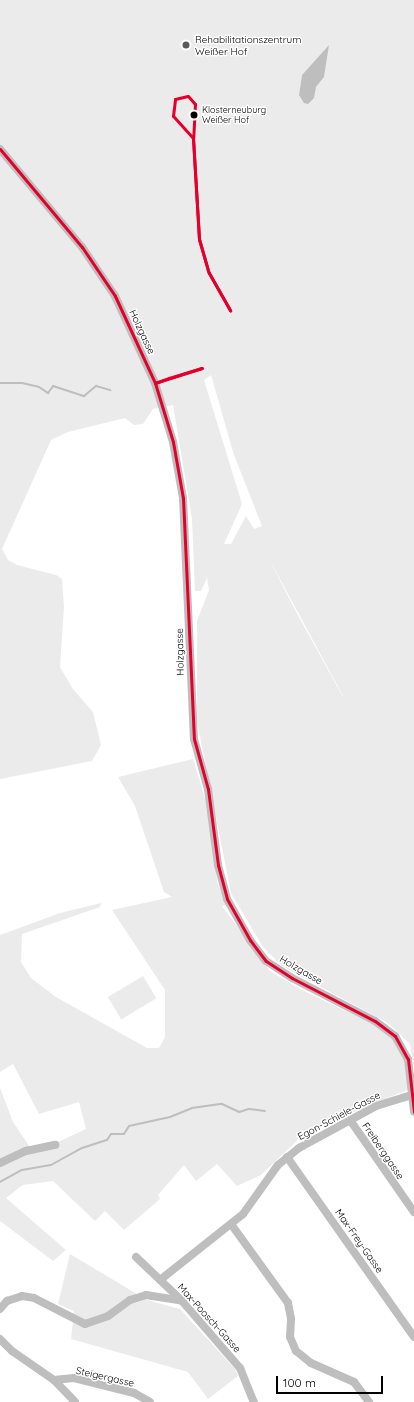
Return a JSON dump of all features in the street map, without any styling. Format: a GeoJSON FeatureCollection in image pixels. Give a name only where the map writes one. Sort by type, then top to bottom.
{"type":"FeatureCollection","features":[{"type":"Feature","properties":{"kind":"street","name":"Holzgasse"},"geometry":{"type":"LineString","coordinates":[[0,149],[90,259],[115,296],[155,383],[173,442],[183,498],[194,739],[208,788],[218,865],[227,900],[250,940],[266,961],[292,978],[375,1021],[395,1036],[408,1059],[414,1112]]}},
{"type":"Feature","properties":{"kind":"street","name":"Egon-Schiele-Gasse"},"geometry":{"type":"LineString","coordinates":[[160,1280],[247,1210],[272,1172],[287,1157],[323,1134],[385,1102],[412,1095]]}},
{"type":"Feature","properties":{"kind":"street","name":"Freiberggasse"},"geometry":{"type":"LineString","coordinates":[[350,1120],[413,1207]]}},
{"type":"Feature","properties":{"kind":"street"},"geometry":{"type":"LineString","coordinates":[[0,1163],[26,1151],[55,1145]]}},
{"type":"Feature","properties":{"kind":"street","name":"Max-Frey-Gasse"},"geometry":{"type":"LineString","coordinates":[[287,1157],[414,1337]]}},
{"type":"Feature","properties":{"kind":"street"},"geometry":{"type":"LineString","coordinates":[[231,1224],[288,1303],[291,1319],[290,1337],[296,1350],[311,1363],[354,1382],[369,1402]]}},
{"type":"Feature","properties":{"kind":"street","name":"Max-Poosch-Gasse"},"geometry":{"type":"LineString","coordinates":[[136,1257],[182,1301],[240,1368],[254,1402]]}},
{"type":"Feature","properties":{"kind":"street"},"geometry":{"type":"LineString","coordinates":[[0,1309],[7,1300],[22,1296],[34,1298],[84,1324],[108,1316],[130,1300],[146,1295],[182,1301]]}},
{"type":"Feature","properties":{"kind":"street"},"geometry":{"type":"LineString","coordinates":[[0,1339],[12,1351],[54,1380],[75,1402]]}},
{"type":"Feature","properties":{"kind":"street","name":"Steigergasse"},"geometry":{"type":"LineString","coordinates":[[54,1380],[74,1378],[134,1393],[150,1402]]}},
{"type":"Feature","properties":{"kind":"shaded area"},"geometry":{"type":"Polygon","coordinates":[[[0,0],[414,0],[414,1068],[410,1044],[388,1023],[282,966],[263,947],[231,893],[197,721],[197,621],[209,590],[207,578],[201,591],[195,591],[192,519],[173,405],[153,409],[143,424],[134,425],[125,418],[68,432],[51,440],[2,549],[8,560],[17,565],[56,575],[62,579],[64,607],[60,667],[73,689],[93,712],[101,745],[92,761],[0,779],[0,0]],[[325,50],[302,75],[299,95],[316,87],[324,77],[327,56],[325,50]],[[211,375],[204,380],[242,504],[224,544],[231,544],[246,516],[254,529],[262,526],[234,455],[211,375]],[[268,557],[294,608],[343,697],[268,557]]]}},
{"type":"Feature","properties":{"kind":"shaded area"},"geometry":{"type":"Polygon","coordinates":[[[329,45],[324,77],[316,87],[314,98],[308,104],[304,103],[299,95],[302,75],[329,45]]]}},
{"type":"Feature","properties":{"kind":"shaded area"},"geometry":{"type":"Polygon","coordinates":[[[193,759],[208,808],[217,881],[226,905],[222,906],[270,971],[300,989],[371,1023],[393,1038],[402,1052],[407,1065],[409,1089],[306,1132],[261,1175],[237,1186],[217,1164],[196,1181],[184,1165],[158,1195],[160,1199],[124,1230],[105,1211],[95,1221],[53,1181],[23,1185],[6,1198],[66,1250],[53,1261],[0,1221],[0,1088],[13,1122],[34,1153],[86,1129],[79,1102],[39,1114],[13,1064],[0,1072],[0,935],[60,913],[101,903],[100,907],[22,934],[21,962],[31,978],[56,997],[147,1048],[159,1048],[165,1037],[165,990],[112,910],[172,897],[164,892],[135,806],[118,777],[193,759]]]}},
{"type":"Feature","properties":{"kind":"shaded area"},"geometry":{"type":"Polygon","coordinates":[[[143,976],[156,998],[121,1019],[108,997],[143,976]]]}},
{"type":"Feature","properties":{"kind":"shaded area"},"geometry":{"type":"Polygon","coordinates":[[[70,1254],[147,1300],[180,1309],[235,1369],[238,1376],[208,1399],[188,1372],[71,1339],[74,1311],[58,1304],[70,1254]]]}},
{"type":"Feature","properties":{"kind":"waterway"},"geometry":{"type":"LineString","coordinates":[[0,383],[22,383],[39,387],[48,393],[53,386],[84,396],[96,386],[110,390]]}},
{"type":"Feature","properties":{"kind":"waterway"},"geometry":{"type":"LineString","coordinates":[[0,1182],[22,1170],[51,1165],[82,1148],[107,1140],[111,1134],[124,1134],[129,1126],[170,1117],[192,1108],[222,1104],[239,1112],[249,1109],[265,1111]]}},
{"type":"Feature","properties":{"kind":"transit line"},"geometry":{"type":"LineString","coordinates":[[188,96],[195,104],[193,138],[173,116],[175,99],[188,96]]}},
{"type":"Feature","properties":{"kind":"transit line"},"geometry":{"type":"LineString","coordinates":[[193,138],[199,239]]}},
{"type":"Feature","properties":{"kind":"transit line"},"geometry":{"type":"LineString","coordinates":[[193,138],[199,239]]}},
{"type":"Feature","properties":{"kind":"transit line"},"geometry":{"type":"LineString","coordinates":[[0,149],[82,247],[115,296],[155,383],[173,442],[183,498],[194,739],[208,789],[218,865],[227,899],[250,940],[266,961],[292,978],[375,1021],[395,1036],[408,1059],[414,1112]]}},
{"type":"Feature","properties":{"kind":"transit line"},"geometry":{"type":"LineString","coordinates":[[199,239],[209,273]]}},
{"type":"Feature","properties":{"kind":"transit line"},"geometry":{"type":"LineString","coordinates":[[199,239],[209,273]]}},
{"type":"Feature","properties":{"kind":"transit line"},"geometry":{"type":"LineString","coordinates":[[209,273],[230,310]]}},
{"type":"Feature","properties":{"kind":"transit line"},"geometry":{"type":"LineString","coordinates":[[209,273],[230,310]]}},
{"type":"Feature","properties":{"kind":"transit line"},"geometry":{"type":"LineString","coordinates":[[202,368],[155,383],[169,378],[202,368]]}},
{"type":"Feature","properties":{"kind":"place","name":"Rehabilitationszentrum Weißer Hof"},"geometry":{"type":"Point","coordinates":[186,45]}},
{"type":"Feature","properties":{"kind":"place","name":"Klosterneuburg Weißer Hof"},"geometry":{"type":"Point","coordinates":[194,115]}}]}
